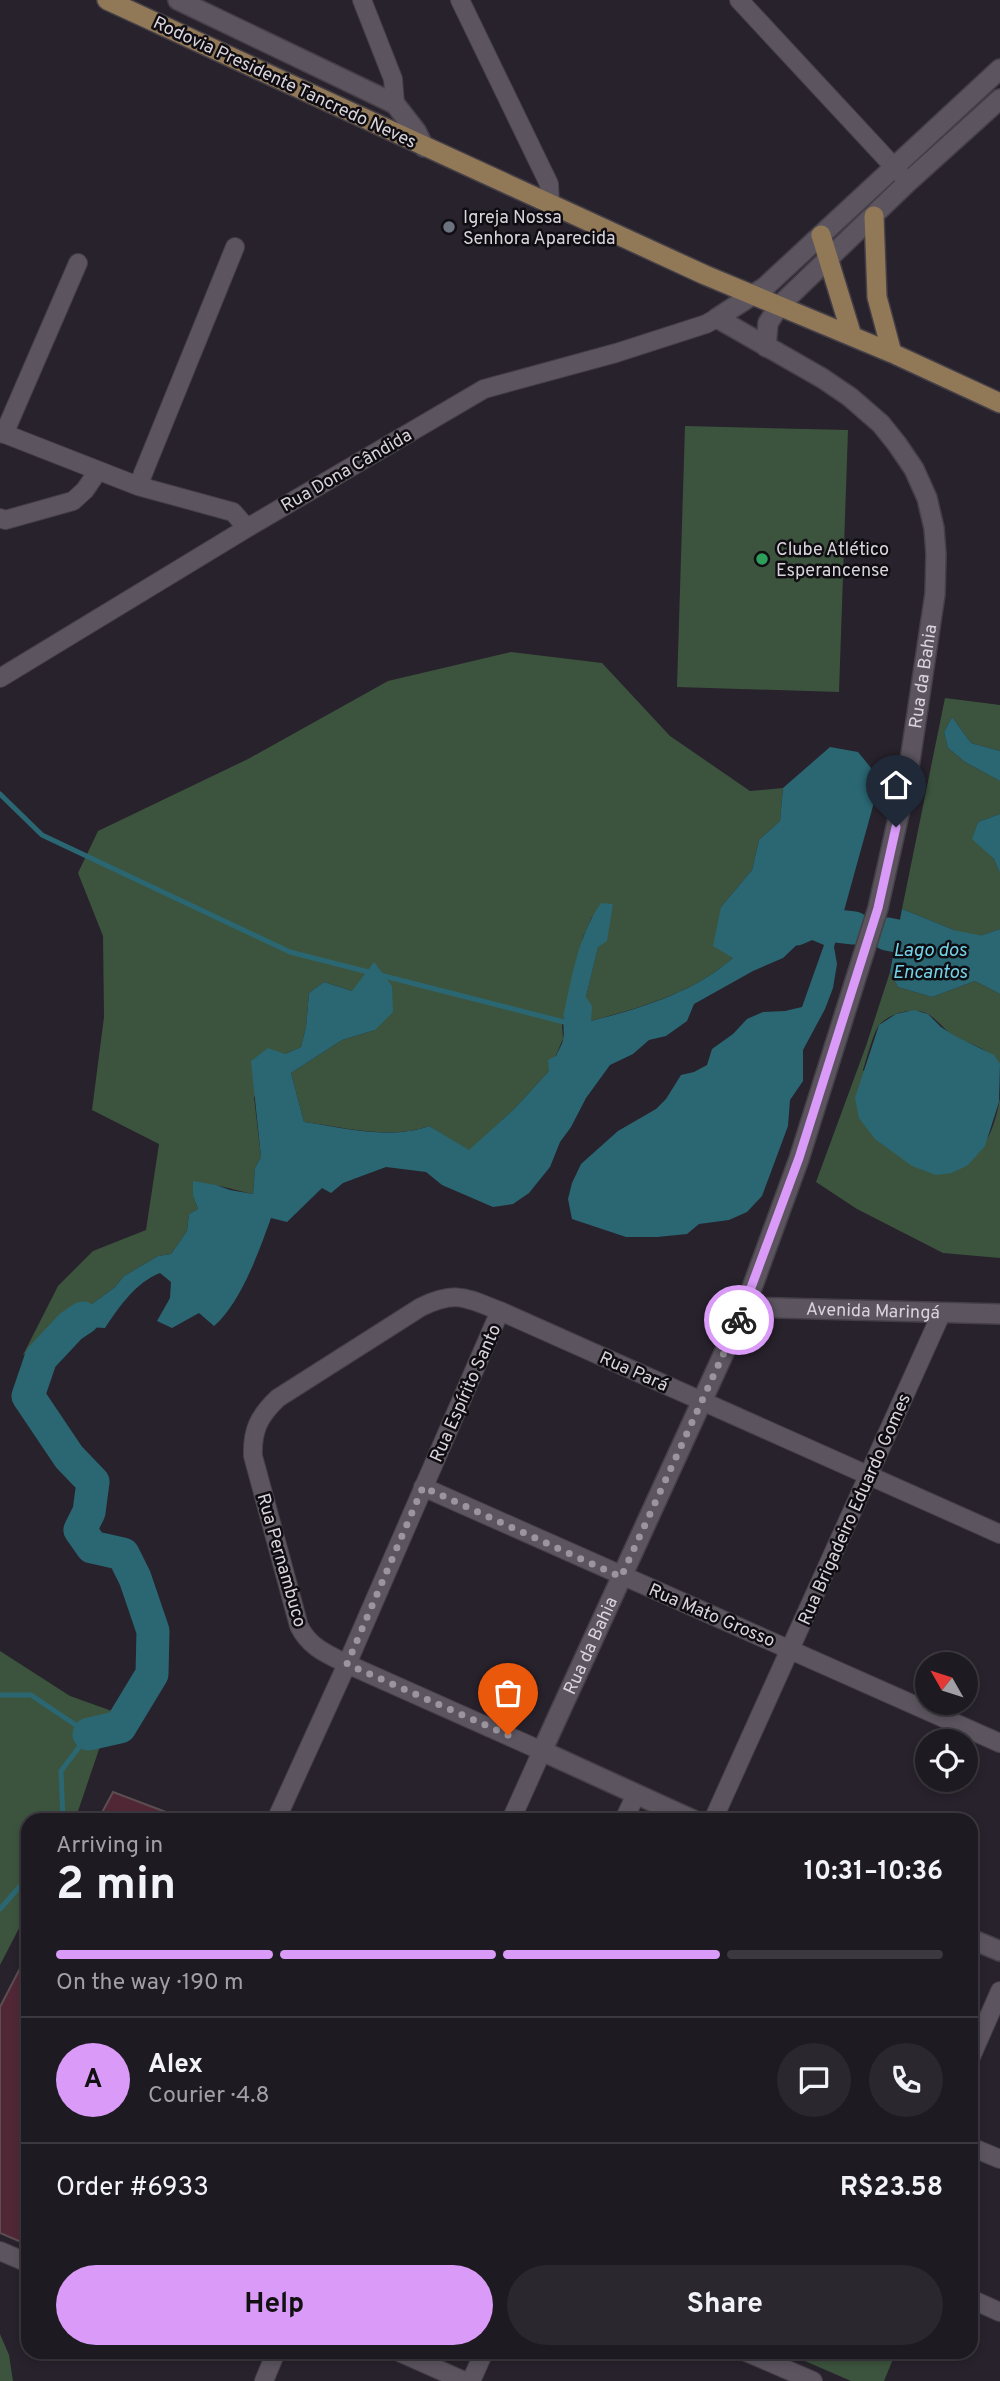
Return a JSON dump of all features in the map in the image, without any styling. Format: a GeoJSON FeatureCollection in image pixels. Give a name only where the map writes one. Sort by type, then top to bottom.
{"type":"FeatureCollection","features":[{"type":"Feature","properties":{"kind":"main road","name":"Rodovia Presidente Tancredo Neves"},"geometry":{"type":"LineString","coordinates":[[107,0],[550,204],[1000,403]]}},
{"type":"Feature","properties":{"kind":"main road"},"geometry":{"type":"LineString","coordinates":[[874,216],[877,297],[892,353]]}},
{"type":"Feature","properties":{"kind":"main road"},"geometry":{"type":"LineString","coordinates":[[821,235],[852,336]]}},
{"type":"Feature","properties":{"kind":"street"},"geometry":{"type":"LineString","coordinates":[[178,0],[395,104],[416,131],[424,147]]}},
{"type":"Feature","properties":{"kind":"street"},"geometry":{"type":"LineString","coordinates":[[362,0],[393,79],[395,104]]}},
{"type":"Feature","properties":{"kind":"street"},"geometry":{"type":"LineString","coordinates":[[460,0],[549,184],[550,204]]}},
{"type":"Feature","properties":{"kind":"street"},"geometry":{"type":"LineString","coordinates":[[744,1],[908,182]]}},
{"type":"Feature","properties":{"kind":"street"},"geometry":{"type":"LineString","coordinates":[[716,318],[754,296],[1000,69]]}},
{"type":"Feature","properties":{"kind":"street"},"geometry":{"type":"LineString","coordinates":[[766,347],[768,323],[779,306],[908,182],[1000,99]]}},
{"type":"Feature","properties":{"kind":"street"},"geometry":{"type":"LineString","coordinates":[[138,486],[235,247]]}},
{"type":"Feature","properties":{"kind":"street"},"geometry":{"type":"LineString","coordinates":[[78,263],[2,433],[138,486],[233,512],[247,528]]}},
{"type":"Feature","properties":{"kind":"street","name":"Rua da Bahia"},"geometry":{"type":"LineString","coordinates":[[514,1813],[744,1307],[799,1158],[878,908],[908,774],[935,594],[934,528],[927,498],[914,469],[881,424],[850,397],[822,378],[716,318]]}},
{"type":"Feature","properties":{"kind":"street","name":"Rua Dona Cândida"},"geometry":{"type":"LineString","coordinates":[[0,678],[247,528],[484,389],[615,354],[706,324],[716,318]]}},
{"type":"Feature","properties":{"kind":"street"},"geometry":{"type":"LineString","coordinates":[[0,518],[5,520],[73,500],[85,491],[98,471]]}},
{"type":"Feature","properties":{"kind":"street","name":"Rua Pará"},"geometry":{"type":"LineString","coordinates":[[278,1398],[434,1301],[444,1297],[466,1298],[1000,1534]]}},
{"type":"Feature","properties":{"kind":"street","name":"Avenida Maringá"},"geometry":{"type":"LineString","coordinates":[[744,1307],[1000,1314]]}},
{"type":"Feature","properties":{"kind":"street","name":"Rua Espírito Santo"},"geometry":{"type":"LineString","coordinates":[[279,1813],[500,1311]]}},
{"type":"Feature","properties":{"kind":"street","name":"Rua Brigadeiro Eduardo Gomes"},"geometry":{"type":"LineString","coordinates":[[716,1813],[942,1312]]}},
{"type":"Feature","properties":{"kind":"street","name":"Rua Pernambuco"},"geometry":{"type":"LineString","coordinates":[[278,1398],[263,1412],[256,1425],[252,1440],[253,1456],[299,1626],[309,1642],[347,1664],[678,1813]]}},
{"type":"Feature","properties":{"kind":"street","name":"Rua Mato Grosso"},"geometry":{"type":"LineString","coordinates":[[423,1487],[1000,1743]]}},
{"type":"Feature","properties":{"kind":"street"},"geometry":{"type":"LineString","coordinates":[[628,1813],[636,1794]]}},
{"type":"Feature","properties":{"kind":"street"},"geometry":{"type":"LineString","coordinates":[[978,1941],[1000,1951]]}},
{"type":"Feature","properties":{"kind":"street"},"geometry":{"type":"LineString","coordinates":[[978,2041],[1000,1991]]}},
{"type":"Feature","properties":{"kind":"street"},"geometry":{"type":"LineString","coordinates":[[978,2150],[1000,2159]]}},
{"type":"Feature","properties":{"kind":"street"},"geometry":{"type":"LineString","coordinates":[[0,2250],[21,2260]]}},
{"type":"Feature","properties":{"kind":"street"},"geometry":{"type":"LineString","coordinates":[[978,2302],[1000,2312]]}},
{"type":"Feature","properties":{"kind":"street"},"geometry":{"type":"LineString","coordinates":[[264,2381],[273,2359]]}},
{"type":"Feature","properties":{"kind":"street"},"geometry":{"type":"LineString","coordinates":[[415,2359],[464,2381]]}},
{"type":"Feature","properties":{"kind":"street"},"geometry":{"type":"LineString","coordinates":[[471,2381],[481,2359]]}},
{"type":"Feature","properties":{"kind":"street"},"geometry":{"type":"LineString","coordinates":[[779,2359],[813,2381]]}},
{"type":"Feature","properties":{"kind":"green space","name":"Clube Atlético Esperancense"},"geometry":{"type":"Polygon","coordinates":[[[685,426],[848,430],[839,692],[677,687],[685,426]]]}},
{"type":"Feature","properties":{"kind":"green space"},"geometry":{"type":"Polygon","coordinates":[[[511,652],[602,663],[670,736],[750,791],[783,788],[780,821],[759,840],[752,870],[721,907],[733,958],[684,990],[591,1021],[586,997],[598,946],[613,904],[592,917],[583,937],[565,1011],[563,1039],[549,1071],[514,1109],[469,1151],[429,1126],[383,1132],[304,1122],[291,1073],[342,1040],[375,1030],[352,991],[324,982],[309,993],[301,1047],[285,1054],[254,1097],[261,1157],[255,1168],[253,1194],[205,1184],[193,1196],[198,1209],[189,1214],[187,1231],[171,1254],[158,1256],[124,1276],[114,1288],[75,1316],[43,1346],[23,1355],[58,1286],[93,1251],[146,1230],[159,1144],[92,1110],[104,1017],[103,936],[78,873],[98,831],[248,759],[388,681],[511,652]]]}},
{"type":"Feature","properties":{"kind":"green space"},"geometry":{"type":"Polygon","coordinates":[[[945,698],[1000,705],[1000,751],[971,743],[952,717],[944,732],[948,748],[965,762],[1000,781],[1000,814],[978,822],[973,838],[994,859],[1000,873],[1000,929],[974,938],[902,909],[945,698]]]}},
{"type":"Feature","properties":{"kind":"green space"},"geometry":{"type":"Polygon","coordinates":[[[890,972],[898,987],[932,997],[975,981],[1000,994],[1000,1067],[987,1052],[952,1034],[929,1015],[920,1011],[908,1011],[896,1014],[880,1024],[863,1070],[952,1173],[972,1159],[985,1142],[1000,1098],[1000,1258],[943,1253],[857,1209],[816,1182],[890,972]]]}},
{"type":"Feature","properties":{"kind":"green space"},"geometry":{"type":"Polygon","coordinates":[[[0,1651],[70,1696],[112,1711],[77,1813],[21,1813],[21,1924],[0,1965],[0,1651]]]}},
{"type":"Feature","properties":{"kind":"green space"},"geometry":{"type":"Polygon","coordinates":[[[0,2334],[9,2355],[13,2381],[0,2381],[0,2334]]]}},
{"type":"Feature","properties":{"kind":"green space"},"geometry":{"type":"Polygon","coordinates":[[[800,2359],[893,2359],[884,2381],[851,2381],[800,2359]]]}},
{"type":"Feature","properties":{"kind":"water"},"geometry":{"type":"Polygon","coordinates":[[[952,717],[971,743],[1000,751],[1000,781],[965,762],[948,748],[944,732],[952,717]]]}},
{"type":"Feature","properties":{"kind":"water"},"geometry":{"type":"Polygon","coordinates":[[[830,747],[858,752],[876,774],[873,806],[834,947],[837,964],[833,988],[803,1050],[803,1081],[790,1100],[788,1126],[762,1196],[747,1212],[729,1220],[699,1224],[687,1234],[626,1237],[572,1219],[568,1199],[581,1164],[618,1131],[656,1109],[666,1099],[681,1075],[707,1065],[712,1049],[733,1034],[747,1019],[763,1012],[802,1007],[824,945],[805,937],[783,958],[753,971],[694,1004],[687,1021],[666,1036],[649,1040],[633,1054],[610,1065],[586,1098],[560,1142],[550,1167],[529,1193],[513,1204],[493,1207],[442,1185],[426,1172],[386,1167],[343,1183],[331,1193],[322,1188],[287,1222],[271,1218],[241,1290],[214,1326],[199,1313],[172,1328],[157,1321],[170,1298],[171,1282],[160,1273],[135,1289],[105,1328],[88,1327],[61,1350],[43,1346],[75,1316],[114,1288],[124,1276],[158,1256],[171,1254],[187,1231],[189,1214],[198,1209],[193,1196],[193,1181],[253,1194],[255,1168],[261,1157],[251,1061],[268,1048],[285,1054],[301,1047],[309,993],[324,982],[352,991],[374,962],[392,986],[393,1012],[375,1030],[342,1040],[291,1073],[304,1122],[383,1132],[429,1126],[469,1150],[514,1109],[549,1071],[548,1060],[556,1056],[563,1040],[564,1013],[577,955],[593,915],[601,903],[613,904],[607,941],[598,947],[586,997],[592,1006],[591,1021],[666,998],[701,981],[733,958],[713,946],[721,907],[752,870],[759,840],[780,821],[783,788],[830,747]]]}},
{"type":"Feature","properties":{"kind":"water"},"geometry":{"type":"Polygon","coordinates":[[[1000,814],[1000,873],[994,859],[972,839],[978,822],[1000,814]]]}},
{"type":"Feature","properties":{"kind":"water","name":"Lago dos Encantos"},"geometry":{"type":"Polygon","coordinates":[[[902,909],[974,938],[1000,929],[1000,994],[975,981],[932,997],[898,987],[890,972],[902,909]]]}},
{"type":"Feature","properties":{"kind":"water"},"geometry":{"type":"Polygon","coordinates":[[[914,1010],[928,1014],[955,1036],[994,1055],[1000,1064],[999,1102],[985,1146],[968,1165],[952,1173],[936,1175],[912,1166],[875,1139],[859,1118],[855,1098],[879,1025],[896,1014],[914,1010]]]}},
{"type":"Feature","properties":{"kind":"building"},"geometry":{"type":"Polygon","coordinates":[[[113,1792],[168,1813],[102,1813],[113,1792]]]}},
{"type":"Feature","properties":{"kind":"building"},"geometry":{"type":"Polygon","coordinates":[[[21,1966],[21,2242],[0,2233],[0,2007],[21,1966]]]}},
{"type":"Feature","properties":{"kind":"waterway"},"geometry":{"type":"LineString","coordinates":[[0,794],[42,835],[290,952],[568,1023]]}},
{"type":"Feature","properties":{"kind":"waterway"},"geometry":{"type":"LineString","coordinates":[[796,929],[810,923],[854,928]]}},
{"type":"Feature","properties":{"kind":"waterway"},"geometry":{"type":"LineString","coordinates":[[887,934],[1000,956]]}},
{"type":"Feature","properties":{"kind":"waterway"},"geometry":{"type":"LineString","coordinates":[[83,1318],[71,1326],[41,1358],[28,1396],[69,1457],[93,1482],[89,1512],[80,1530],[92,1547],[123,1554],[135,1578],[153,1631],[152,1674],[120,1727],[89,1734]]}},
{"type":"Feature","properties":{"kind":"waterway"},"geometry":{"type":"LineString","coordinates":[[0,1695],[31,1695],[89,1734],[61,1771],[63,1813]]}},
{"type":"Feature","properties":{"kind":"waterway"},"geometry":{"type":"LineString","coordinates":[[0,1909],[21,1885]]}},
{"type":"Feature","properties":{"kind":"way so far"},"geometry":{"type":"LineString","coordinates":[[508,1735],[347,1664],[423,1487],[621,1577],[739,1320]]}},
{"type":"Feature","properties":{"kind":"place","name":"Igreja Nossa Senhora Aparecida"},"geometry":{"type":"Point","coordinates":[449,227]}},
{"type":"Feature","properties":{"kind":"place","name":"Clube Atlético Esperancense"},"geometry":{"type":"Point","coordinates":[762,559]}},
{"type":"Feature","properties":{"kind":"route"},"geometry":{"type":"LineString","coordinates":[[739,1320],[799,1158],[878,908],[896,827]]}}]}
